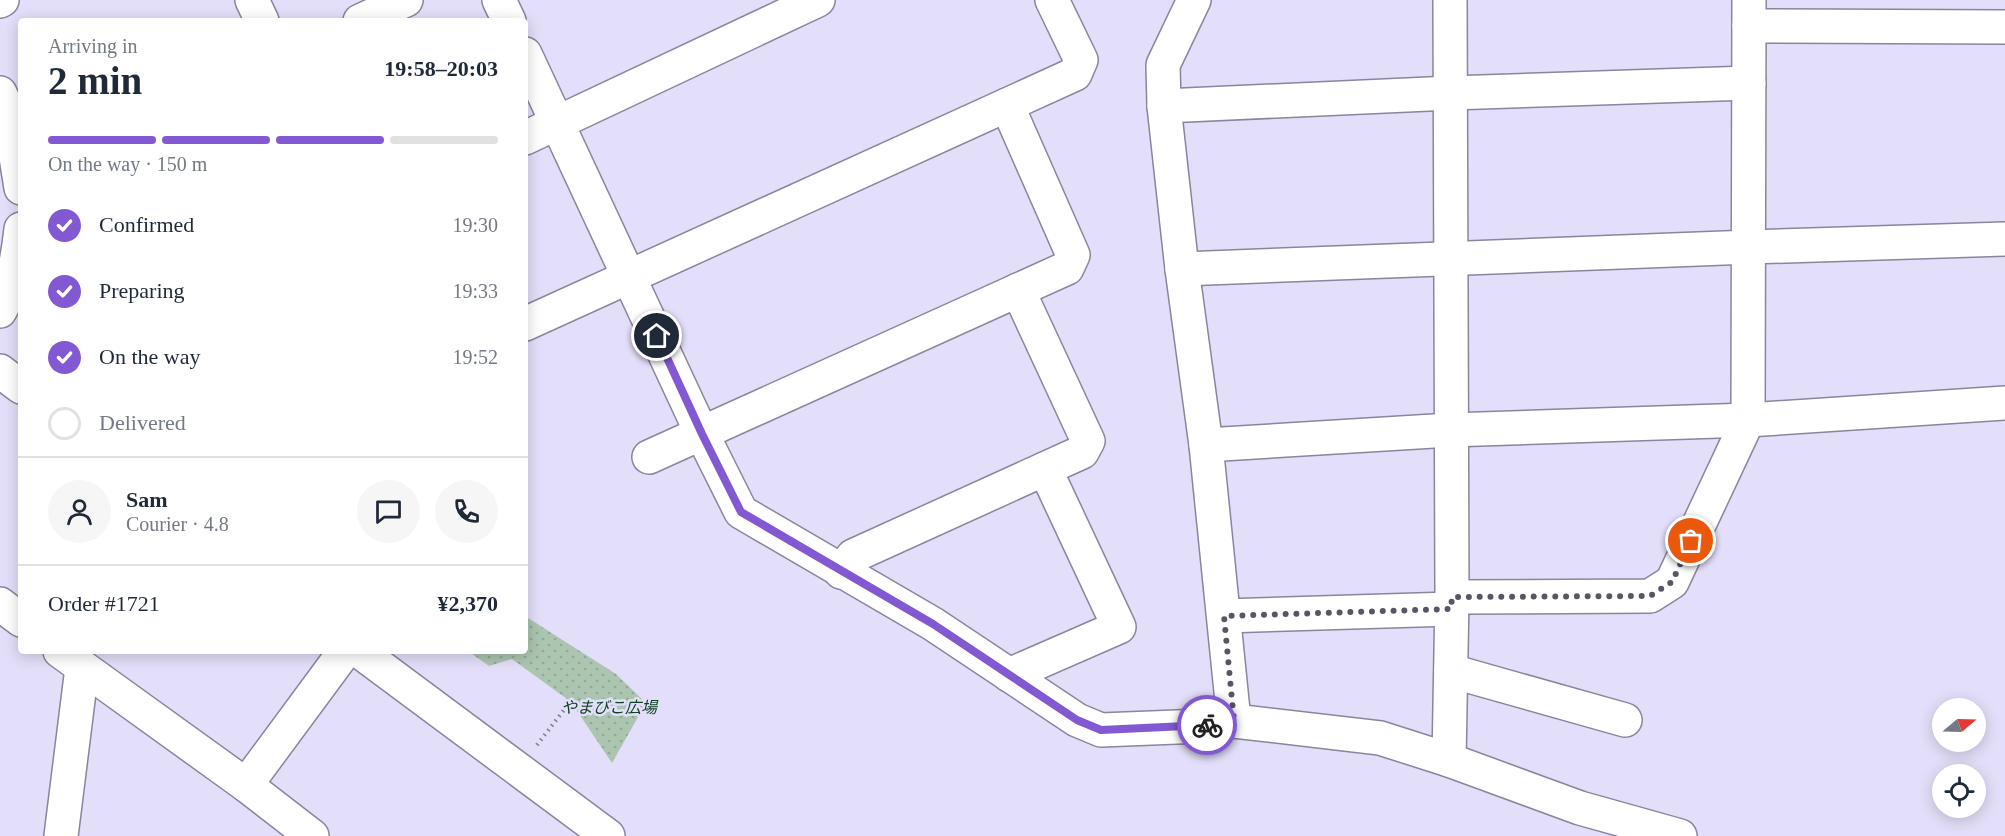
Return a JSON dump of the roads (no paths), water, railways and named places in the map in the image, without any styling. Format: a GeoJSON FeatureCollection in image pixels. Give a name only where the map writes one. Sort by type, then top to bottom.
{"type":"FeatureCollection","features":[{"type":"Feature","properties":{"kind":"street"},"geometry":{"type":"LineString","coordinates":[[252,0],[261,18]]}},
{"type":"Feature","properties":{"kind":"street"},"geometry":{"type":"LineString","coordinates":[[367,18],[406,0]]}},
{"type":"Feature","properties":{"kind":"street"},"geometry":{"type":"LineString","coordinates":[[499,0],[508,18]]}},
{"type":"Feature","properties":{"kind":"street"},"geometry":{"type":"LineString","coordinates":[[528,137],[818,0]]}},
{"type":"Feature","properties":{"kind":"street"},"geometry":{"type":"LineString","coordinates":[[528,323],[1075,74],[1082,60],[1052,0]]}},
{"type":"Feature","properties":{"kind":"street"},"geometry":{"type":"LineString","coordinates":[[1194,0],[1163,65],[1164,106],[1182,269],[1206,445],[1234,721]]}},
{"type":"Feature","properties":{"kind":"street"},"geometry":{"type":"LineString","coordinates":[[1449,760],[1452,603],[1449,259],[1450,0]]}},
{"type":"Feature","properties":{"kind":"street"},"geometry":{"type":"LineString","coordinates":[[1224,616],[1452,603],[1650,596],[1672,582],[1748,420],[1749,13],[2005,27]]}},
{"type":"Feature","properties":{"kind":"street"},"geometry":{"type":"LineString","coordinates":[[528,60],[702,434],[741,512],[933,624],[1077,720],[1101,730],[1202,726],[1234,721],[1380,738],[1449,760],[1580,808],[1680,836]]}},
{"type":"Feature","properties":{"kind":"street"},"geometry":{"type":"LineString","coordinates":[[1164,106],[1749,83]]}},
{"type":"Feature","properties":{"kind":"street"},"geometry":{"type":"LineString","coordinates":[[0,93],[9,113],[18,169]]}},
{"type":"Feature","properties":{"kind":"street"},"geometry":{"type":"LineString","coordinates":[[649,457],[1067,268],[1073,255],[1007,105]]}},
{"type":"Feature","properties":{"kind":"street"},"geometry":{"type":"LineString","coordinates":[[1182,269],[2005,239]]}},
{"type":"Feature","properties":{"kind":"street"},"geometry":{"type":"LineString","coordinates":[[0,311],[5,303],[18,249]]}},
{"type":"Feature","properties":{"kind":"street"},"geometry":{"type":"LineString","coordinates":[[841,572],[853,556],[1082,452],[1088,441],[1018,290]]}},
{"type":"Feature","properties":{"kind":"street"},"geometry":{"type":"LineString","coordinates":[[0,371],[18,385]]}},
{"type":"Feature","properties":{"kind":"street"},"geometry":{"type":"LineString","coordinates":[[1206,445],[1450,430],[1748,420],[2005,403]]}},
{"type":"Feature","properties":{"kind":"street"},"geometry":{"type":"LineString","coordinates":[[1009,675],[1119,627],[1045,469]]}},
{"type":"Feature","properties":{"kind":"street"},"geometry":{"type":"LineString","coordinates":[[0,604],[18,618]]}},
{"type":"Feature","properties":{"kind":"street"},"geometry":{"type":"LineString","coordinates":[[246,785],[343,654]]}},
{"type":"Feature","properties":{"kind":"street"},"geometry":{"type":"LineString","coordinates":[[363,654],[608,836]]}},
{"type":"Feature","properties":{"kind":"street"},"geometry":{"type":"LineString","coordinates":[[71,660],[246,785],[312,836]]}},
{"type":"Feature","properties":{"kind":"street"},"geometry":{"type":"LineString","coordinates":[[61,836],[71,660]]}},
{"type":"Feature","properties":{"kind":"street"},"geometry":{"type":"LineString","coordinates":[[1451,670],[1625,720]]}},
{"type":"Feature","properties":{"kind":"park label","name":"やまびこ広場"},"geometry":{"type":"Point","coordinates":[609,707]}}]}
